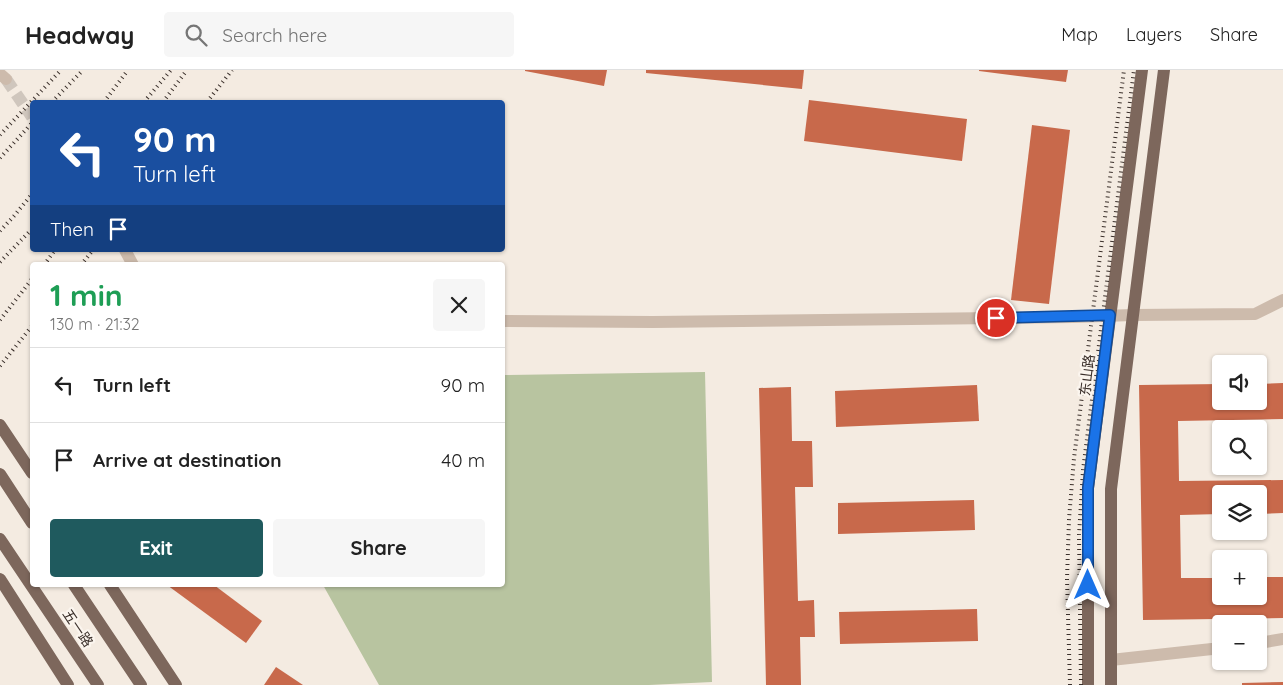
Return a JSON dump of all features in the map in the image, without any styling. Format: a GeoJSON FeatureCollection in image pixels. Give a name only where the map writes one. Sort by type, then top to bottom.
{"type":"FeatureCollection","features":[{"type":"Feature","properties":{"kind":"main road","name":"东山路"},"geometry":{"type":"LineString","coordinates":[[1088,685],[1088,488],[1142,70]]}},
{"type":"Feature","properties":{"kind":"main road"},"geometry":{"type":"LineString","coordinates":[[1111,685],[1111,489],[1164,70]]}},
{"type":"Feature","properties":{"kind":"main road"},"geometry":{"type":"LineString","coordinates":[[0,425],[30,470]]}},
{"type":"Feature","properties":{"kind":"main road"},"geometry":{"type":"LineString","coordinates":[[0,474],[30,520]]}},
{"type":"Feature","properties":{"kind":"main road","name":"五一路"},"geometry":{"type":"LineString","coordinates":[[0,539],[30,584]]}},
{"type":"Feature","properties":{"kind":"main road"},"geometry":{"type":"LineString","coordinates":[[0,579],[68,685]]}},
{"type":"Feature","properties":{"kind":"main road","name":"五一路"},"geometry":{"type":"LineString","coordinates":[[32,587],[98,685]]}},
{"type":"Feature","properties":{"kind":"main road"},"geometry":{"type":"LineString","coordinates":[[75,587],[141,685]]}},
{"type":"Feature","properties":{"kind":"main road"},"geometry":{"type":"LineString","coordinates":[[111,587],[176,685]]}},
{"type":"Feature","properties":{"kind":"street"},"geometry":{"type":"LineString","coordinates":[[505,320],[653,322],[1255,314],[1281,304]]}},
{"type":"Feature","properties":{"kind":"street"},"geometry":{"type":"LineString","coordinates":[[1267,642],[1283,639]]}},
{"type":"Feature","properties":{"kind":"street"},"geometry":{"type":"LineString","coordinates":[[1111,660],[1212,649]]}},
{"type":"Feature","properties":{"kind":"green space"},"geometry":{"type":"Polygon","coordinates":[[[705,372],[712,682],[649,685],[379,685],[324,587],[505,587],[505,375],[705,372]]]}},
{"type":"Feature","properties":{"kind":"building"},"geometry":{"type":"Polygon","coordinates":[[[525,70],[607,70],[604,86],[525,70]]]}},
{"type":"Feature","properties":{"kind":"building"},"geometry":{"type":"Polygon","coordinates":[[[646,70],[804,70],[802,89],[646,73],[646,70]]]}},
{"type":"Feature","properties":{"kind":"building"},"geometry":{"type":"Polygon","coordinates":[[[979,70],[1068,70],[1066,82],[979,70]]]}},
{"type":"Feature","properties":{"kind":"building"},"geometry":{"type":"Polygon","coordinates":[[[809,100],[967,119],[962,161],[804,141],[809,100]]]}},
{"type":"Feature","properties":{"kind":"building"},"geometry":{"type":"Polygon","coordinates":[[[1032,125],[1070,130],[1049,304],[1011,300],[1032,125]]]}},
{"type":"Feature","properties":{"kind":"building"},"geometry":{"type":"Polygon","coordinates":[[[1283,383],[1283,419],[1178,421],[1179,481],[1283,480],[1283,513],[1267,514],[1267,485],[1212,485],[1212,514],[1180,515],[1181,578],[1212,578],[1212,605],[1267,605],[1267,577],[1283,577],[1283,618],[1267,618],[1267,615],[1212,615],[1212,619],[1143,620],[1139,385],[1212,384],[1212,410],[1267,410],[1267,384],[1283,383]]]}},
{"type":"Feature","properties":{"kind":"building"},"geometry":{"type":"Polygon","coordinates":[[[977,385],[979,421],[836,427],[835,391],[977,385]]]}},
{"type":"Feature","properties":{"kind":"building"},"geometry":{"type":"Polygon","coordinates":[[[791,387],[792,441],[812,441],[813,487],[795,487],[798,601],[814,600],[815,637],[800,637],[801,685],[766,685],[759,388],[791,387]]]}},
{"type":"Feature","properties":{"kind":"building"},"geometry":{"type":"Polygon","coordinates":[[[974,500],[975,530],[838,534],[838,503],[974,500]]]}},
{"type":"Feature","properties":{"kind":"building"},"geometry":{"type":"Polygon","coordinates":[[[170,587],[217,587],[262,621],[246,643],[170,587]]]}},
{"type":"Feature","properties":{"kind":"building"},"geometry":{"type":"Polygon","coordinates":[[[977,609],[978,641],[840,644],[839,612],[977,609]]]}},
{"type":"Feature","properties":{"kind":"building"},"geometry":{"type":"Polygon","coordinates":[[[276,667],[303,685],[264,685],[276,667]]]}},
{"type":"Feature","properties":{"kind":"building"},"geometry":{"type":"Polygon","coordinates":[[[1283,682],[1283,685],[1242,685],[1242,683],[1283,682]]]}},
{"type":"Feature","properties":{"kind":"tunnel"},"geometry":{"type":"LineString","coordinates":[[6,79],[30,114]]}},
{"type":"Feature","properties":{"kind":"railway"},"geometry":{"type":"LineString","coordinates":[[33,100],[61,70]]}},
{"type":"Feature","properties":{"kind":"railway"},"geometry":{"type":"LineString","coordinates":[[54,100],[83,70]]}},
{"type":"Feature","properties":{"kind":"railway"},"geometry":{"type":"LineString","coordinates":[[106,100],[128,70]]}},
{"type":"Feature","properties":{"kind":"railway"},"geometry":{"type":"LineString","coordinates":[[146,100],[171,70]]}},
{"type":"Feature","properties":{"kind":"railway"},"geometry":{"type":"LineString","coordinates":[[164,100],[187,70]]}},
{"type":"Feature","properties":{"kind":"railway"},"geometry":{"type":"LineString","coordinates":[[209,100],[232,70]]}},
{"type":"Feature","properties":{"kind":"railway"},"geometry":{"type":"LineString","coordinates":[[1070,685],[1067,579],[1074,458],[1124,70]]}},
{"type":"Feature","properties":{"kind":"railway"},"geometry":{"type":"LineString","coordinates":[[1081,685],[1079,535],[1083,470],[1134,70]]}},
{"type":"Feature","properties":{"kind":"railway"},"geometry":{"type":"LineString","coordinates":[[0,135],[30,103]]}},
{"type":"Feature","properties":{"kind":"railway"},"geometry":{"type":"LineString","coordinates":[[0,158],[30,125]]}},
{"type":"Feature","properties":{"kind":"railway"},"geometry":{"type":"LineString","coordinates":[[0,231],[30,196]]}},
{"type":"Feature","properties":{"kind":"railway"},"geometry":{"type":"LineString","coordinates":[[0,262],[30,231]]}},
{"type":"Feature","properties":{"kind":"railway"},"geometry":{"type":"LineString","coordinates":[[46,262],[54,252]]}},
{"type":"Feature","properties":{"kind":"railway"},"geometry":{"type":"LineString","coordinates":[[83,262],[91,252]]}},
{"type":"Feature","properties":{"kind":"railway"},"geometry":{"type":"LineString","coordinates":[[0,320],[30,282]]}},
{"type":"Feature","properties":{"kind":"railway"},"geometry":{"type":"LineString","coordinates":[[0,366],[30,328]]}},
{"type":"Feature","properties":{"kind":"route"},"geometry":{"type":"LineString","coordinates":[[996,318],[1110,315],[1088,488],[1088,585]]}}]}
